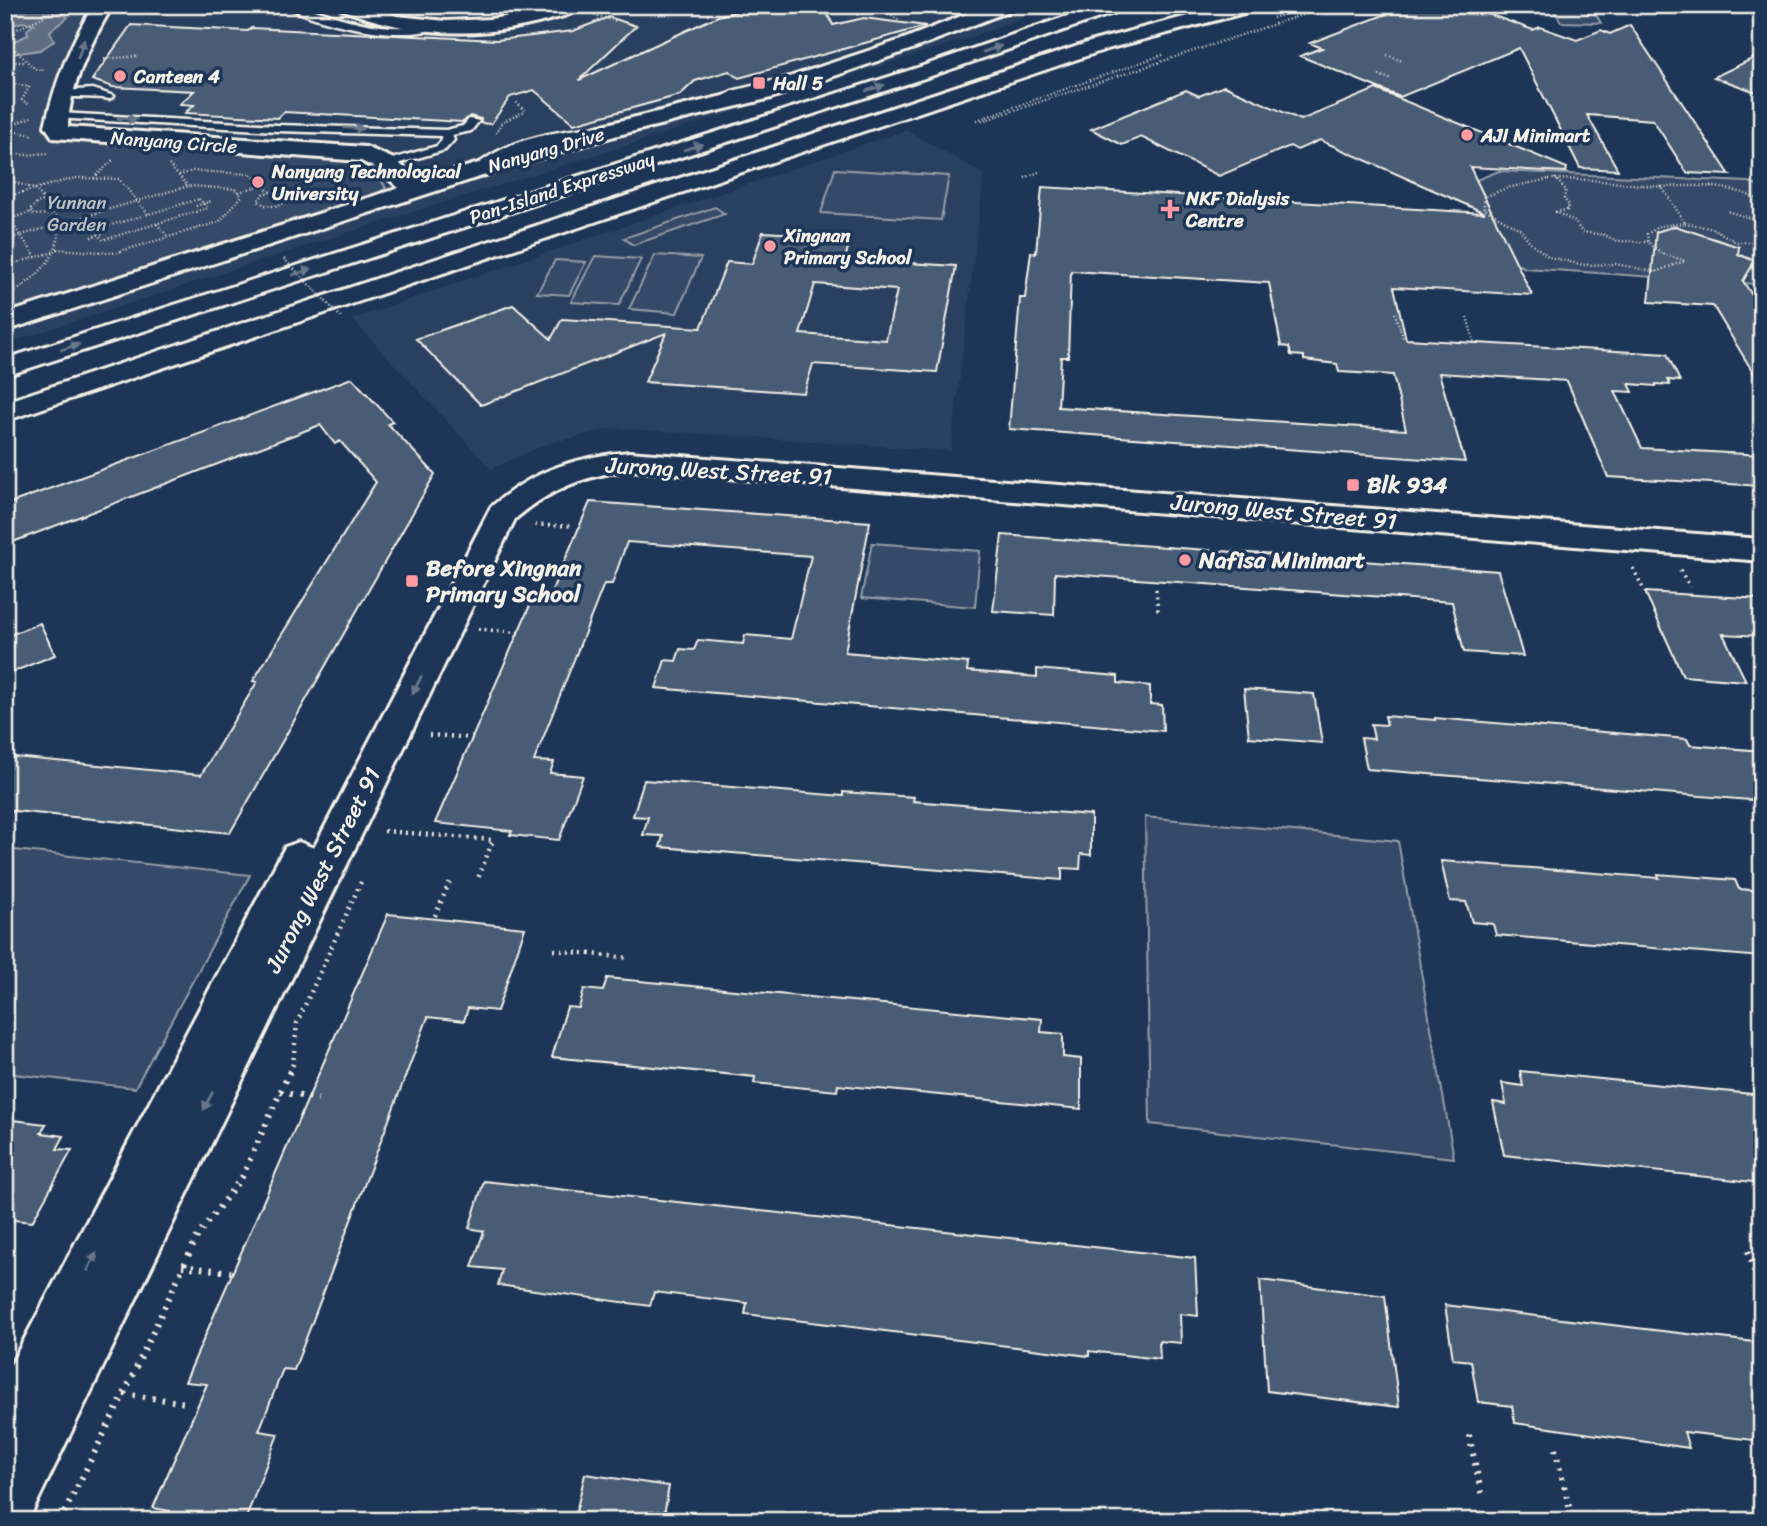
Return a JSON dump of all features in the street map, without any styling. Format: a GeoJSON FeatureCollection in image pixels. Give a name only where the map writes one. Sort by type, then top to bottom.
{"type":"FeatureCollection","features":[{"type":"Feature","properties":{"kind":"main road"},"geometry":{"type":"LineString","coordinates":[[61,105],[87,32],[104,5]]}},
{"type":"Feature","properties":{"kind":"main road"},"geometry":{"type":"LineString","coordinates":[[348,5],[404,23],[437,25],[489,24],[580,8]]}},
{"type":"Feature","properties":{"kind":"main road","name":"Nanyang Drive"},"geometry":{"type":"LineString","coordinates":[[5,323],[479,169],[628,126],[704,109],[810,77],[908,44],[973,13],[1007,5]]}},
{"type":"Feature","properties":{"kind":"main road","name":"Pan-Island Expressway"},"geometry":{"type":"LineString","coordinates":[[5,411],[1214,5]]}},
{"type":"Feature","properties":{"kind":"main road"},"geometry":{"type":"LineString","coordinates":[[1100,45],[1252,5]]}},
{"type":"Feature","properties":{"kind":"main road"},"geometry":{"type":"LineString","coordinates":[[1752,5],[1762,8]]}},
{"type":"Feature","properties":{"kind":"main road","name":"Pan-Island Expressway"},"geometry":{"type":"LineString","coordinates":[[5,368],[875,88],[1108,7]]}},
{"type":"Feature","properties":{"kind":"main road"},"geometry":{"type":"LineString","coordinates":[[704,109],[715,79],[761,67],[810,77]]}},
{"type":"Feature","properties":{"kind":"main road","name":"Nanyang Circle"},"geometry":{"type":"LineString","coordinates":[[61,105],[56,129],[70,135],[347,152],[374,157],[416,190]]}},
{"type":"Feature","properties":{"kind":"main road","name":"Jurong West Street 91"},"geometry":{"type":"LineString","coordinates":[[5,1433],[480,512],[509,488],[539,469],[584,453],[628,450],[1762,534]]}},
{"type":"Feature","properties":{"kind":"main road","name":"Jurong West Street 91"},"geometry":{"type":"LineString","coordinates":[[5,1505],[502,514],[525,494],[552,477],[590,465],[629,461],[1762,550]]}},
{"type":"Feature","properties":{"kind":"lane"},"geometry":{"type":"LineString","coordinates":[[290,5],[341,21],[373,27],[413,31],[437,25]]}},
{"type":"Feature","properties":{"kind":"lane"},"geometry":{"type":"LineString","coordinates":[[61,105],[93,92],[110,96]]}},
{"type":"Feature","properties":{"kind":"lane"},"geometry":{"type":"LineString","coordinates":[[61,105],[266,128],[312,127],[446,133],[467,129],[473,121]]}},
{"type":"Feature","properties":{"kind":"lane"},"geometry":{"type":"LineString","coordinates":[[386,164],[441,148],[448,140],[446,133]]}},
{"type":"Feature","properties":{"kind":"path"},"geometry":{"type":"LineString","coordinates":[[5,35],[66,5]]}},
{"type":"Feature","properties":{"kind":"path"},"geometry":{"type":"LineString","coordinates":[[1267,20],[1315,5]]}},
{"type":"Feature","properties":{"kind":"path"},"geometry":{"type":"LineString","coordinates":[[982,121],[1332,5]]}},
{"type":"Feature","properties":{"kind":"path"},"geometry":{"type":"LineString","coordinates":[[857,15],[878,7],[905,23]]}},
{"type":"Feature","properties":{"kind":"path"},"geometry":{"type":"LineString","coordinates":[[580,8],[603,19],[616,21]]}},
{"type":"Feature","properties":{"kind":"path"},"geometry":{"type":"LineString","coordinates":[[6,40],[18,54]]}},
{"type":"Feature","properties":{"kind":"path"},"geometry":{"type":"LineString","coordinates":[[977,120],[1167,54]]}},
{"type":"Feature","properties":{"kind":"path"},"geometry":{"type":"LineString","coordinates":[[1387,55],[1402,61]]}},
{"type":"Feature","properties":{"kind":"path"},"geometry":{"type":"LineString","coordinates":[[99,59],[139,56]]}},
{"type":"Feature","properties":{"kind":"path"},"geometry":{"type":"LineString","coordinates":[[5,62],[27,62]]}},
{"type":"Feature","properties":{"kind":"path"},"geometry":{"type":"LineString","coordinates":[[1379,75],[1390,79]]}},
{"type":"Feature","properties":{"kind":"path"},"geometry":{"type":"LineString","coordinates":[[5,82],[29,87],[22,100],[35,112],[12,125],[10,131],[5,133]]}},
{"type":"Feature","properties":{"kind":"path"},"geometry":{"type":"LineString","coordinates":[[169,164],[188,186]]}},
{"type":"Feature","properties":{"kind":"path"},"geometry":{"type":"LineString","coordinates":[[93,178],[107,166]]}},
{"type":"Feature","properties":{"kind":"path"},"geometry":{"type":"LineString","coordinates":[[1024,178],[1041,170]]}},
{"type":"Feature","properties":{"kind":"path"},"geometry":{"type":"LineString","coordinates":[[179,175],[193,171],[251,174],[270,192],[289,191],[295,196],[290,202],[264,206],[258,201],[263,194],[270,192]]}},
{"type":"Feature","properties":{"kind":"path"},"geometry":{"type":"LineString","coordinates":[[5,197],[75,178],[119,180],[148,214]]}},
{"type":"Feature","properties":{"kind":"path"},"geometry":{"type":"LineString","coordinates":[[1555,178],[1566,190],[1564,199],[1569,205],[1567,210],[1556,212],[1575,222],[1581,232],[1604,235],[1616,241],[1648,242],[1661,253],[1685,261],[1655,272],[1616,264],[1583,265],[1549,257],[1530,242],[1520,229],[1484,209],[1485,197],[1505,187],[1530,180],[1555,178],[1662,187],[1685,184],[1740,190],[1762,201]]}},
{"type":"Feature","properties":{"kind":"path"},"geometry":{"type":"LineString","coordinates":[[5,179],[34,189],[45,201]]}},
{"type":"Feature","properties":{"kind":"path"},"geometry":{"type":"LineString","coordinates":[[239,192],[262,185]]}},
{"type":"Feature","properties":{"kind":"path"},"geometry":{"type":"LineString","coordinates":[[5,240],[188,186],[236,189],[242,196],[219,222],[115,253],[56,251],[5,267]]}},
{"type":"Feature","properties":{"kind":"path"},"geometry":{"type":"LineString","coordinates":[[1662,187],[1685,223]]}},
{"type":"Feature","properties":{"kind":"path"},"geometry":{"type":"LineString","coordinates":[[199,199],[208,208],[103,240],[95,230],[148,214],[199,199]]}},
{"type":"Feature","properties":{"kind":"path"},"geometry":{"type":"LineString","coordinates":[[7,219],[32,212],[47,215],[68,205],[64,200],[45,201],[37,203],[30,210],[32,212]]}},
{"type":"Feature","properties":{"kind":"path"},"geometry":{"type":"LineString","coordinates":[[196,206],[211,201]]}},
{"type":"Feature","properties":{"kind":"path"},"geometry":{"type":"LineString","coordinates":[[1648,242],[1647,234],[1654,228],[1665,224],[1685,223],[1714,229],[1736,242],[1760,243],[1761,232],[1757,220],[1726,211]]}},
{"type":"Feature","properties":{"kind":"path"},"geometry":{"type":"LineString","coordinates":[[10,294],[33,278],[56,251],[62,233],[55,213]]}},
{"type":"Feature","properties":{"kind":"path"},"geometry":{"type":"LineString","coordinates":[[5,214],[36,257]]}},
{"type":"Feature","properties":{"kind":"path"},"geometry":{"type":"LineString","coordinates":[[157,224],[168,237]]}},
{"type":"Feature","properties":{"kind":"path"},"geometry":{"type":"LineString","coordinates":[[91,237],[107,232]]}},
{"type":"Feature","properties":{"kind":"path"},"geometry":{"type":"LineString","coordinates":[[284,259],[341,317]]}},
{"type":"Feature","properties":{"kind":"path"},"geometry":{"type":"LineString","coordinates":[[1395,313],[1403,338]]}},
{"type":"Feature","properties":{"kind":"path"},"geometry":{"type":"LineString","coordinates":[[1467,317],[1475,344]]}},
{"type":"Feature","properties":{"kind":"path"},"geometry":{"type":"LineString","coordinates":[[535,518],[528,525],[574,526]]}},
{"type":"Feature","properties":{"kind":"path"},"geometry":{"type":"LineString","coordinates":[[1156,589],[1158,612]]}},
{"type":"Feature","properties":{"kind":"path"},"geometry":{"type":"LineString","coordinates":[[483,618],[477,629],[522,633]]}},
{"type":"Feature","properties":{"kind":"path"},"geometry":{"type":"LineString","coordinates":[[423,747],[434,724]]}},
{"type":"Feature","properties":{"kind":"path"},"geometry":{"type":"LineString","coordinates":[[429,735],[478,738]]}},
{"type":"Feature","properties":{"kind":"path"},"geometry":{"type":"LineString","coordinates":[[380,840],[390,819]]}},
{"type":"Feature","properties":{"kind":"path"},"geometry":{"type":"LineString","coordinates":[[384,831],[493,840],[477,881]]}},
{"type":"Feature","properties":{"kind":"path"},"geometry":{"type":"LineString","coordinates":[[435,916],[451,878]]}},
{"type":"Feature","properties":{"kind":"path"},"geometry":{"type":"LineString","coordinates":[[60,1521],[124,1394],[198,1235],[242,1177],[293,1064],[297,1023],[361,882]]}},
{"type":"Feature","properties":{"kind":"path"},"geometry":{"type":"LineString","coordinates":[[554,950],[629,958]]}},
{"type":"Feature","properties":{"kind":"path"},"geometry":{"type":"LineString","coordinates":[[280,1092],[317,1099]]}},
{"type":"Feature","properties":{"kind":"path"},"geometry":{"type":"LineString","coordinates":[[1748,1251],[1762,1296]]}},
{"type":"Feature","properties":{"kind":"path"},"geometry":{"type":"LineString","coordinates":[[182,1266],[232,1272]]}},
{"type":"Feature","properties":{"kind":"path"},"geometry":{"type":"LineString","coordinates":[[124,1394],[186,1403]]}},
{"type":"Feature","properties":{"kind":"path"},"geometry":{"type":"LineString","coordinates":[[1469,1436],[1482,1496]]}},
{"type":"Feature","properties":{"kind":"path"},"geometry":{"type":"LineString","coordinates":[[1555,1449],[1570,1510]]}},
{"type":"Feature","properties":{"kind":"shaded area","name":"Nanyang Technological University"},"geometry":{"type":"Polygon","coordinates":[[[5,5],[1056,5],[966,39],[337,236],[5,344],[5,5]]]}},
{"type":"Feature","properties":{"kind":"shaded area"},"geometry":{"type":"Polygon","coordinates":[[[5,5],[59,5],[58,11],[68,17],[50,31],[54,41],[40,50],[5,55],[5,45],[28,35],[27,30],[34,24],[22,22],[5,28],[5,5]]]}},
{"type":"Feature","properties":{"kind":"shaded area","name":"Xingnan Primary School"},"geometry":{"type":"Polygon","coordinates":[[[906,130],[984,174],[951,451],[615,428],[546,444],[491,469],[352,319],[906,130]]]}},
{"type":"Feature","properties":{"kind":"green space","name":"Yunnan Garden"},"geometry":{"type":"Polygon","coordinates":[[[5,5],[95,5],[66,58],[45,123],[45,131],[61,138],[345,158],[369,168],[386,188],[5,312],[5,5]]]}},
{"type":"Feature","properties":{"kind":"green space"},"geometry":{"type":"Polygon","coordinates":[[[1551,5],[1590,5],[1601,23],[1561,22],[1551,5]]]}},
{"type":"Feature","properties":{"kind":"green space"},"geometry":{"type":"Polygon","coordinates":[[[835,169],[949,176],[941,220],[821,213],[835,169]]]}},
{"type":"Feature","properties":{"kind":"green space"},"geometry":{"type":"Polygon","coordinates":[[[1499,171],[1749,182],[1762,187],[1762,281],[1756,284],[1525,268],[1500,254],[1471,182],[1499,171]]]}},
{"type":"Feature","properties":{"kind":"green space"},"geometry":{"type":"Polygon","coordinates":[[[715,207],[725,214],[633,245],[624,238],[715,207]]]}},
{"type":"Feature","properties":{"kind":"green space"},"geometry":{"type":"Polygon","coordinates":[[[655,255],[701,258],[677,313],[629,309],[655,255]]]}},
{"type":"Feature","properties":{"kind":"green space"},"geometry":{"type":"Polygon","coordinates":[[[595,256],[641,259],[619,305],[571,302],[595,256]]]}},
{"type":"Feature","properties":{"kind":"green space"},"geometry":{"type":"Polygon","coordinates":[[[555,260],[586,262],[569,295],[537,293],[555,260]]]}},
{"type":"Feature","properties":{"kind":"green space"},"geometry":{"type":"Polygon","coordinates":[[[872,543],[980,551],[975,607],[861,598],[872,543]]]}},
{"type":"Feature","properties":{"kind":"green space"},"geometry":{"type":"Polygon","coordinates":[[[1145,817],[1398,841],[1454,1158],[1150,1124],[1145,817]]]}},
{"type":"Feature","properties":{"kind":"green space"},"geometry":{"type":"Polygon","coordinates":[[[5,849],[250,875],[135,1088],[5,1073],[5,849]]]}},
{"type":"Feature","properties":{"kind":"building"},"geometry":{"type":"Polygon","coordinates":[[[762,5],[817,5],[826,11],[833,25],[864,18],[926,26],[739,78],[729,71],[695,81],[680,95],[574,124],[534,90],[510,97],[491,124],[480,123],[481,119],[470,116],[463,122],[284,112],[278,118],[185,113],[194,105],[180,104],[194,91],[113,87],[92,80],[131,25],[497,40],[573,31],[609,17],[636,26],[579,80],[718,16],[762,5]]]}},
{"type":"Feature","properties":{"kind":"building"},"geometry":{"type":"Polygon","coordinates":[[[1410,5],[1463,5],[1533,30],[1540,27],[1577,40],[1601,30],[1610,34],[1630,25],[1730,175],[1687,173],[1653,120],[1587,115],[1618,170],[1580,168],[1519,48],[1400,97],[1300,56],[1322,48],[1310,43],[1410,5]]]}},
{"type":"Feature","properties":{"kind":"building"},"geometry":{"type":"Polygon","coordinates":[[[1762,54],[1762,94],[1714,77],[1762,54]]]}},
{"type":"Feature","properties":{"kind":"building"},"geometry":{"type":"Polygon","coordinates":[[[1224,86],[1301,120],[1376,89],[1567,168],[1566,172],[1470,167],[1532,295],[1394,287],[1406,339],[1667,354],[1680,381],[1668,380],[1670,385],[1656,386],[1629,384],[1633,392],[1615,391],[1642,448],[1762,455],[1762,486],[1608,477],[1567,381],[1439,373],[1465,462],[1009,429],[1020,298],[1025,298],[1031,252],[1036,253],[1042,187],[1485,213],[1320,140],[1297,150],[1290,146],[1219,176],[1141,137],[1122,145],[1091,129],[1186,90],[1199,96],[1224,86]],[[1071,271],[1068,357],[1061,357],[1058,407],[1406,430],[1393,375],[1339,372],[1337,364],[1304,360],[1304,356],[1291,355],[1289,347],[1281,346],[1269,283],[1071,271]]]}},
{"type":"Feature","properties":{"kind":"building"},"geometry":{"type":"Polygon","coordinates":[[[1675,226],[1739,247],[1738,254],[1755,261],[1743,281],[1762,311],[1762,387],[1713,306],[1649,302],[1656,232],[1675,226]]]}},
{"type":"Feature","properties":{"kind":"building"},"geometry":{"type":"Polygon","coordinates":[[[763,232],[851,237],[845,259],[956,266],[937,372],[813,364],[804,393],[645,382],[666,333],[481,405],[416,339],[513,305],[551,339],[562,319],[701,328],[727,262],[752,264],[763,232]],[[815,284],[800,334],[886,340],[897,290],[815,284]]]}},
{"type":"Feature","properties":{"kind":"building"},"geometry":{"type":"Polygon","coordinates":[[[352,378],[393,422],[388,424],[435,474],[230,833],[5,810],[5,756],[201,775],[257,682],[253,681],[376,482],[340,441],[335,444],[320,425],[5,545],[5,505],[352,378]]]}},
{"type":"Feature","properties":{"kind":"building"},"geometry":{"type":"Polygon","coordinates":[[[590,502],[870,522],[845,652],[968,663],[967,671],[1037,677],[1037,669],[1118,676],[1118,683],[1150,686],[1150,704],[1162,705],[1163,731],[656,688],[665,660],[676,661],[680,649],[694,650],[698,640],[743,644],[745,635],[791,639],[811,556],[627,542],[612,584],[604,584],[534,761],[554,762],[550,773],[583,776],[559,840],[510,835],[512,831],[435,823],[534,596],[549,597],[590,502]]]}},
{"type":"Feature","properties":{"kind":"building"},"geometry":{"type":"Polygon","coordinates":[[[1002,535],[1498,571],[1523,656],[1464,652],[1452,602],[1055,573],[1054,615],[993,611],[1002,535]]]}},
{"type":"Feature","properties":{"kind":"building"},"geometry":{"type":"Polygon","coordinates":[[[1645,592],[1762,599],[1762,636],[1723,634],[1746,681],[1683,676],[1645,592]]]}},
{"type":"Feature","properties":{"kind":"building"},"geometry":{"type":"Polygon","coordinates":[[[40,623],[55,655],[5,675],[5,637],[40,623]]]}},
{"type":"Feature","properties":{"kind":"building"},"geometry":{"type":"Polygon","coordinates":[[[1244,689],[1314,694],[1322,743],[1249,737],[1244,689]]]}},
{"type":"Feature","properties":{"kind":"building"},"geometry":{"type":"Polygon","coordinates":[[[1385,716],[1687,739],[1690,745],[1762,751],[1762,801],[1367,769],[1361,738],[1374,739],[1371,724],[1387,725],[1385,716]]]}},
{"type":"Feature","properties":{"kind":"building"},"geometry":{"type":"Polygon","coordinates":[[[644,780],[843,796],[843,792],[914,797],[913,801],[1091,815],[1091,855],[1081,854],[1080,869],[1062,868],[1062,880],[660,847],[663,836],[643,835],[648,817],[633,816],[644,780]]]}},
{"type":"Feature","properties":{"kind":"building"},"geometry":{"type":"Polygon","coordinates":[[[1441,861],[1659,878],[1658,874],[1735,880],[1739,889],[1762,891],[1762,957],[1496,935],[1493,924],[1472,922],[1466,902],[1450,901],[1441,861]]]}},
{"type":"Feature","properties":{"kind":"building"},"geometry":{"type":"Polygon","coordinates":[[[388,914],[525,928],[497,1011],[468,1008],[464,1021],[428,1017],[294,1370],[283,1369],[259,1431],[278,1434],[246,1518],[233,1516],[231,1521],[165,1521],[170,1511],[153,1508],[207,1384],[185,1382],[388,914]]]}},
{"type":"Feature","properties":{"kind":"building"},"geometry":{"type":"Polygon","coordinates":[[[607,978],[1042,1019],[1041,1032],[1063,1034],[1063,1057],[1081,1059],[1081,1109],[838,1085],[837,1091],[754,1083],[755,1077],[552,1057],[567,1007],[579,1008],[584,989],[603,991],[607,978]]]}},
{"type":"Feature","properties":{"kind":"building"},"geometry":{"type":"Polygon","coordinates":[[[1520,1071],[1762,1095],[1762,1183],[1504,1155],[1493,1102],[1506,1104],[1502,1083],[1523,1086],[1520,1071]]]}},
{"type":"Feature","properties":{"kind":"building"},"geometry":{"type":"Polygon","coordinates":[[[5,1119],[46,1124],[41,1133],[64,1136],[57,1149],[72,1150],[32,1222],[5,1219],[5,1119]]]}},
{"type":"Feature","properties":{"kind":"building"},"geometry":{"type":"Polygon","coordinates":[[[484,1181],[1195,1258],[1198,1316],[1180,1314],[1181,1343],[1159,1341],[1160,1359],[1089,1351],[1089,1356],[745,1314],[747,1303],[654,1292],[650,1306],[498,1285],[502,1270],[472,1267],[484,1231],[469,1228],[484,1181]]]}},
{"type":"Feature","properties":{"kind":"building"},"geometry":{"type":"Polygon","coordinates":[[[1260,1280],[1385,1296],[1399,1407],[1267,1391],[1260,1280]]]}},
{"type":"Feature","properties":{"kind":"building"},"geometry":{"type":"Polygon","coordinates":[[[1445,1305],[1762,1343],[1762,1441],[1684,1432],[1689,1448],[1515,1423],[1512,1406],[1478,1402],[1471,1361],[1453,1359],[1445,1305]]]}},
{"type":"Feature","properties":{"kind":"building"},"geometry":{"type":"Polygon","coordinates":[[[585,1474],[669,1486],[663,1521],[574,1521],[585,1474]]]}},
{"type":"Feature","properties":{"kind":"place","name":"Canteen 4"},"geometry":{"type":"Point","coordinates":[120,76]}},
{"type":"Feature","properties":{"kind":"place","name":"Hall 5"},"geometry":{"type":"Point","coordinates":[759,83]}},
{"type":"Feature","properties":{"kind":"place","name":"AJI Minimart"},"geometry":{"type":"Point","coordinates":[1467,135]}},
{"type":"Feature","properties":{"kind":"place","name":"Nanyang Technological University"},"geometry":{"type":"Point","coordinates":[258,182]}},
{"type":"Feature","properties":{"kind":"place","name":"NKF Dialysis Centre"},"geometry":{"type":"Point","coordinates":[1170,209]}},
{"type":"Feature","properties":{"kind":"place","name":"Xingnan Primary School"},"geometry":{"type":"Point","coordinates":[770,246]}},
{"type":"Feature","properties":{"kind":"place","name":"Blk 934"},"geometry":{"type":"Point","coordinates":[1353,485]}},
{"type":"Feature","properties":{"kind":"place","name":"Nafisa Minimart"},"geometry":{"type":"Point","coordinates":[1185,560]}},
{"type":"Feature","properties":{"kind":"place","name":"Before Xingnan Primary School"},"geometry":{"type":"Point","coordinates":[412,581]}}]}
